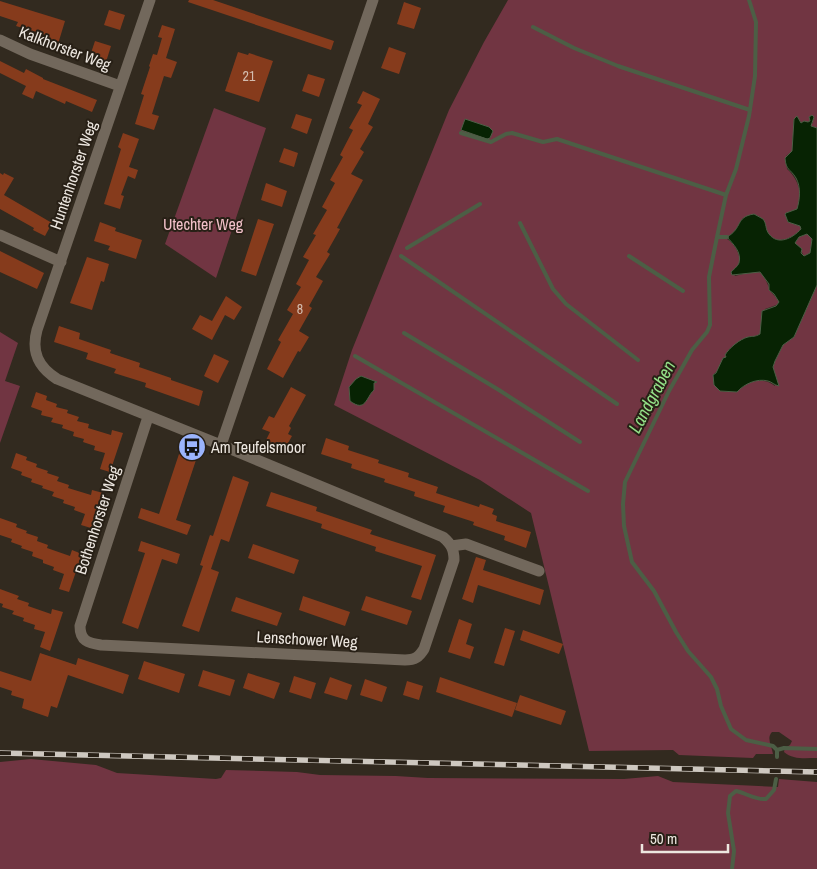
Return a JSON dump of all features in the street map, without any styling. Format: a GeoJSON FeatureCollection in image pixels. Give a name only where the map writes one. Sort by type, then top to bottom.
{"type":"FeatureCollection","features":[{"type":"Feature","properties":{"kind":"street","name":"Huntenhorster Weg"},"geometry":{"type":"LineString","coordinates":[[148,417],[57,379],[49,374],[38,361],[34,347],[35,338],[150,0]]}},
{"type":"Feature","properties":{"kind":"street"},"geometry":{"type":"LineString","coordinates":[[221,445],[373,0]]}},
{"type":"Feature","properties":{"kind":"street","name":"Kalkhorster Weg"},"geometry":{"type":"LineString","coordinates":[[0,40],[30,54],[120,86]]}},
{"type":"Feature","properties":{"kind":"street"},"geometry":{"type":"LineString","coordinates":[[0,235],[61,262]]}},
{"type":"Feature","properties":{"kind":"street"},"geometry":{"type":"LineString","coordinates":[[148,417],[221,445],[443,537],[451,546],[466,544],[540,572]]}},
{"type":"Feature","properties":{"kind":"street","name":"Bothenhorster Weg"},"geometry":{"type":"LineString","coordinates":[[80,634],[83,616],[148,417]]}},
{"type":"Feature","properties":{"kind":"street","name":"Lenschower Weg"},"geometry":{"type":"LineString","coordinates":[[80,634],[83,640],[90,644],[101,645],[416,659],[424,649],[454,560],[454,552],[451,546]]}},
{"type":"Feature","properties":{"kind":"green space"},"geometry":{"type":"Polygon","coordinates":[[[508,0],[817,0],[817,128],[811,126],[813,122],[809,119],[810,121],[806,123],[794,119],[792,151],[786,156],[787,169],[797,183],[800,194],[799,205],[796,210],[786,213],[787,221],[800,226],[801,229],[790,238],[777,240],[769,234],[759,216],[750,216],[742,220],[737,231],[727,239],[739,254],[738,265],[732,271],[735,276],[756,271],[763,274],[779,304],[765,309],[760,334],[741,341],[713,375],[720,391],[737,392],[745,385],[755,381],[765,381],[775,386],[773,367],[775,361],[783,345],[794,337],[817,285],[817,758],[799,758],[788,755],[784,752],[785,748],[792,741],[779,732],[772,732],[769,737],[773,754],[756,754],[753,758],[679,755],[673,750],[589,751],[531,513],[480,480],[334,405],[352,350],[449,110],[508,0]]]}},
{"type":"Feature","properties":{"kind":"green space","name":"Utechter Weg"},"geometry":{"type":"Polygon","coordinates":[[[214,108],[266,128],[216,278],[165,244],[214,108]]]}},
{"type":"Feature","properties":{"kind":"green space"},"geometry":{"type":"Polygon","coordinates":[[[807,234],[812,239],[810,253],[804,256],[795,243],[799,237],[807,234]]]}},
{"type":"Feature","properties":{"kind":"green space"},"geometry":{"type":"Polygon","coordinates":[[[0,332],[18,343],[5,381],[20,386],[0,443],[0,332]]]}},
{"type":"Feature","properties":{"kind":"green space"},"geometry":{"type":"Polygon","coordinates":[[[31,759],[96,765],[117,773],[216,779],[221,778],[226,770],[428,778],[624,779],[658,776],[673,782],[778,787],[779,779],[817,782],[817,869],[0,869],[0,762],[31,759]]]}},
{"type":"Feature","properties":{"kind":"shaded area"},"geometry":{"type":"Polygon","coordinates":[[[812,115],[814,117],[811,126],[817,128],[817,285],[794,337],[783,345],[775,361],[773,367],[779,386],[760,380],[743,386],[737,392],[720,391],[714,385],[713,375],[716,373],[723,358],[726,357],[727,352],[738,342],[760,334],[762,311],[776,306],[779,302],[769,290],[769,284],[760,272],[732,275],[731,272],[737,267],[740,259],[736,248],[727,237],[732,234],[741,220],[748,215],[754,214],[763,219],[769,234],[777,240],[790,238],[801,229],[800,226],[788,222],[785,214],[797,209],[800,193],[798,182],[787,167],[785,158],[792,151],[794,119],[797,116],[801,123],[810,121],[809,117],[812,115]],[[807,234],[799,237],[795,243],[802,249],[801,253],[804,256],[810,253],[812,239],[807,234]]]}},
{"type":"Feature","properties":{"kind":"shaded area"},"geometry":{"type":"Polygon","coordinates":[[[465,119],[489,127],[493,131],[490,138],[487,139],[461,130],[465,119]]]}},
{"type":"Feature","properties":{"kind":"shaded area"},"geometry":{"type":"Polygon","coordinates":[[[361,376],[377,382],[374,383],[374,390],[365,403],[359,405],[350,401],[349,387],[361,376]]]}},
{"type":"Feature","properties":{"kind":"building"},"geometry":{"type":"Polygon","coordinates":[[[189,0],[213,0],[334,41],[331,50],[188,2],[189,0]]]}},
{"type":"Feature","properties":{"kind":"building"},"geometry":{"type":"Polygon","coordinates":[[[0,1],[65,21],[58,44],[45,40],[46,35],[16,26],[18,22],[0,16],[0,1]]]}},
{"type":"Feature","properties":{"kind":"building"},"geometry":{"type":"Polygon","coordinates":[[[404,2],[421,8],[414,29],[397,24],[404,2]]]}},
{"type":"Feature","properties":{"kind":"building"},"geometry":{"type":"Polygon","coordinates":[[[109,10],[125,15],[120,30],[104,25],[109,10]]]}},
{"type":"Feature","properties":{"kind":"building"},"geometry":{"type":"Polygon","coordinates":[[[162,25],[175,29],[166,58],[177,62],[171,78],[164,76],[152,114],[159,116],[154,130],[135,124],[144,95],[141,94],[149,66],[153,54],[157,55],[162,38],[158,37],[162,25]]]}},
{"type":"Feature","properties":{"kind":"building"},"geometry":{"type":"Polygon","coordinates":[[[95,41],[111,46],[106,62],[90,56],[95,41]]]}},
{"type":"Feature","properties":{"kind":"building"},"geometry":{"type":"Polygon","coordinates":[[[389,47],[406,53],[399,74],[381,68],[389,47]]]}},
{"type":"Feature","properties":{"kind":"building"},"geometry":{"type":"Polygon","coordinates":[[[238,52],[248,55],[249,53],[273,61],[259,102],[225,91],[238,52]]]}},
{"type":"Feature","properties":{"kind":"building"},"geometry":{"type":"Polygon","coordinates":[[[0,61],[24,73],[26,69],[43,79],[97,100],[92,112],[66,101],[65,104],[36,91],[33,99],[22,94],[26,86],[0,73],[0,61]]]}},
{"type":"Feature","properties":{"kind":"building"},"geometry":{"type":"Polygon","coordinates":[[[308,74],[325,79],[319,97],[302,91],[308,74]]]}},
{"type":"Feature","properties":{"kind":"building"},"geometry":{"type":"Polygon","coordinates":[[[363,91],[380,99],[368,124],[373,127],[360,149],[364,152],[351,174],[363,180],[337,228],[340,229],[327,252],[330,254],[316,277],[323,281],[309,306],[312,308],[299,331],[309,337],[300,352],[298,351],[283,378],[267,369],[281,342],[278,340],[293,314],[287,310],[301,287],[296,284],[309,260],[303,257],[316,235],[313,234],[327,210],[322,207],[335,183],[330,180],[343,157],[340,155],[353,130],[349,128],[362,105],[357,103],[363,91]]]}},
{"type":"Feature","properties":{"kind":"building"},"geometry":{"type":"Polygon","coordinates":[[[296,114],[312,119],[307,134],[291,128],[296,114]]]}},
{"type":"Feature","properties":{"kind":"building"},"geometry":{"type":"Polygon","coordinates":[[[123,133],[139,139],[129,167],[138,170],[135,179],[128,176],[121,195],[124,196],[120,209],[104,204],[121,149],[118,147],[123,133]]]}},
{"type":"Feature","properties":{"kind":"building"},"geometry":{"type":"Polygon","coordinates":[[[284,148],[298,153],[294,167],[279,162],[284,148]]]}},
{"type":"Feature","properties":{"kind":"building"},"geometry":{"type":"Polygon","coordinates":[[[0,173],[14,178],[4,195],[52,223],[45,236],[0,209],[0,173]]]}},
{"type":"Feature","properties":{"kind":"building"},"geometry":{"type":"Polygon","coordinates":[[[266,183],[287,191],[282,207],[261,200],[266,183]]]}},
{"type":"Feature","properties":{"kind":"building"},"geometry":{"type":"Polygon","coordinates":[[[258,219],[274,224],[256,276],[241,271],[258,219]]]}},
{"type":"Feature","properties":{"kind":"building"},"geometry":{"type":"Polygon","coordinates":[[[100,222],[116,228],[115,231],[142,240],[136,259],[108,250],[110,246],[94,241],[100,222]]]}},
{"type":"Feature","properties":{"kind":"building"},"geometry":{"type":"Polygon","coordinates":[[[0,251],[44,273],[37,289],[0,272],[0,251]]]}},
{"type":"Feature","properties":{"kind":"building"},"geometry":{"type":"Polygon","coordinates":[[[87,257],[109,264],[104,282],[101,281],[92,310],[70,303],[87,257]]]}},
{"type":"Feature","properties":{"kind":"building"},"geometry":{"type":"Polygon","coordinates":[[[226,296],[242,307],[234,320],[225,315],[212,340],[192,329],[200,315],[212,321],[226,296]]]}},
{"type":"Feature","properties":{"kind":"building"},"geometry":{"type":"Polygon","coordinates":[[[59,326],[80,333],[79,339],[111,350],[110,353],[140,363],[139,367],[203,391],[199,406],[145,387],[146,383],[114,373],[116,369],[86,359],[88,353],[54,342],[59,326]]]}},
{"type":"Feature","properties":{"kind":"building"},"geometry":{"type":"Polygon","coordinates":[[[214,354],[229,361],[218,383],[204,376],[214,354]]]}},
{"type":"Feature","properties":{"kind":"building"},"geometry":{"type":"Polygon","coordinates":[[[291,387],[306,395],[289,426],[291,428],[288,434],[292,436],[283,452],[265,442],[270,432],[262,429],[269,416],[274,418],[291,387]]]}},
{"type":"Feature","properties":{"kind":"building"},"geometry":{"type":"Polygon","coordinates":[[[36,392],[47,396],[46,400],[57,404],[56,407],[68,410],[67,413],[79,417],[77,421],[89,424],[88,428],[111,435],[112,430],[123,433],[110,472],[100,469],[105,453],[94,450],[95,446],[83,442],[84,439],[73,436],[74,432],[62,428],[63,425],[51,422],[53,418],[41,415],[42,411],[31,407],[36,392]]]}},
{"type":"Feature","properties":{"kind":"building"},"geometry":{"type":"Polygon","coordinates":[[[326,438],[349,446],[348,450],[379,460],[378,463],[409,473],[408,477],[438,487],[436,493],[479,507],[480,504],[494,509],[492,514],[497,516],[496,521],[531,532],[526,548],[504,540],[505,536],[473,525],[474,522],[443,512],[445,506],[414,496],[415,492],[384,482],[385,479],[351,468],[352,464],[321,454],[326,438]]]}},
{"type":"Feature","properties":{"kind":"building"},"geometry":{"type":"Polygon","coordinates":[[[16,453],[27,457],[26,460],[37,464],[36,467],[59,477],[57,481],[69,485],[68,488],[91,495],[92,490],[103,493],[91,528],[81,525],[85,514],[74,510],[75,507],[63,503],[64,500],[52,496],[54,492],[31,482],[32,479],[21,475],[22,472],[11,468],[16,453]]]}},
{"type":"Feature","properties":{"kind":"building"},"geometry":{"type":"Polygon","coordinates":[[[179,454],[196,460],[176,520],[191,525],[187,535],[138,518],[141,508],[159,514],[179,454]]]}},
{"type":"Feature","properties":{"kind":"building"},"geometry":{"type":"Polygon","coordinates":[[[233,476],[249,482],[229,542],[221,539],[211,569],[219,572],[199,632],[182,626],[203,566],[200,565],[210,535],[213,536],[233,476]]]}},
{"type":"Feature","properties":{"kind":"building"},"geometry":{"type":"Polygon","coordinates":[[[271,492],[317,507],[316,511],[372,530],[370,534],[436,555],[421,600],[411,597],[422,566],[375,551],[376,547],[321,528],[322,524],[266,506],[271,492]]]}},
{"type":"Feature","properties":{"kind":"building"},"geometry":{"type":"Polygon","coordinates":[[[0,518],[17,524],[16,527],[38,537],[37,541],[48,545],[47,548],[70,556],[72,550],[82,554],[69,592],[59,589],[64,574],[53,570],[54,567],[43,563],[43,560],[32,556],[33,552],[11,542],[12,539],[0,535],[0,518]]]}},
{"type":"Feature","properties":{"kind":"building"},"geometry":{"type":"Polygon","coordinates":[[[141,541],[180,554],[177,564],[162,559],[138,629],[122,623],[145,553],[138,551],[141,541]]]}},
{"type":"Feature","properties":{"kind":"building"},"geometry":{"type":"Polygon","coordinates":[[[253,544],[299,560],[294,574],[248,558],[253,544]]]}},
{"type":"Feature","properties":{"kind":"building"},"geometry":{"type":"Polygon","coordinates":[[[476,557],[486,560],[483,570],[544,590],[540,605],[478,585],[473,603],[462,599],[476,557]]]}},
{"type":"Feature","properties":{"kind":"building"},"geometry":{"type":"Polygon","coordinates":[[[0,589],[19,596],[17,599],[29,603],[28,606],[51,614],[52,609],[63,612],[50,651],[40,647],[45,632],[34,629],[35,625],[23,621],[24,618],[12,614],[14,611],[2,607],[3,604],[0,603],[0,589]]]}},
{"type":"Feature","properties":{"kind":"building"},"geometry":{"type":"Polygon","coordinates":[[[303,596],[350,612],[345,626],[299,610],[303,596]]]}},
{"type":"Feature","properties":{"kind":"building"},"geometry":{"type":"Polygon","coordinates":[[[366,596],[412,611],[407,625],[361,610],[366,596]]]}},
{"type":"Feature","properties":{"kind":"building"},"geometry":{"type":"Polygon","coordinates":[[[236,597],[282,613],[277,626],[231,611],[236,597]]]}},
{"type":"Feature","properties":{"kind":"building"},"geometry":{"type":"Polygon","coordinates":[[[459,619],[472,624],[466,644],[474,647],[470,659],[448,652],[459,619]]]}},
{"type":"Feature","properties":{"kind":"building"},"geometry":{"type":"Polygon","coordinates":[[[505,628],[515,631],[504,666],[494,663],[505,628]]]}},
{"type":"Feature","properties":{"kind":"building"},"geometry":{"type":"Polygon","coordinates":[[[523,630],[563,644],[559,654],[520,640],[523,630]]]}},
{"type":"Feature","properties":{"kind":"building"},"geometry":{"type":"Polygon","coordinates":[[[40,653],[76,665],[78,658],[129,675],[123,694],[68,675],[57,708],[51,706],[48,717],[22,708],[24,699],[11,695],[12,691],[0,687],[0,671],[31,681],[40,653]]]}},
{"type":"Feature","properties":{"kind":"building"},"geometry":{"type":"Polygon","coordinates":[[[144,661],[185,674],[179,693],[138,679],[144,661]]]}},
{"type":"Feature","properties":{"kind":"building"},"geometry":{"type":"Polygon","coordinates":[[[203,670],[235,680],[230,696],[198,686],[203,670]]]}},
{"type":"Feature","properties":{"kind":"building"},"geometry":{"type":"Polygon","coordinates":[[[248,673],[280,683],[274,699],[243,688],[248,673]]]}},
{"type":"Feature","properties":{"kind":"building"},"geometry":{"type":"Polygon","coordinates":[[[294,676],[316,683],[311,699],[289,692],[294,676]]]}},
{"type":"Feature","properties":{"kind":"building"},"geometry":{"type":"Polygon","coordinates":[[[330,677],[352,685],[347,700],[324,693],[330,677]]]}},
{"type":"Feature","properties":{"kind":"building"},"geometry":{"type":"Polygon","coordinates":[[[440,677],[517,703],[512,717],[436,692],[440,677]]]}},
{"type":"Feature","properties":{"kind":"building"},"geometry":{"type":"Polygon","coordinates":[[[365,679],[387,687],[382,702],[360,695],[365,679]]]}},
{"type":"Feature","properties":{"kind":"building"},"geometry":{"type":"Polygon","coordinates":[[[407,681],[423,686],[419,700],[403,695],[407,681]]]}},
{"type":"Feature","properties":{"kind":"building"},"geometry":{"type":"Polygon","coordinates":[[[520,695],[566,711],[561,725],[515,710],[520,695]]]}},
{"type":"Feature","properties":{"kind":"waterway","name":"Landgraben"},"geometry":{"type":"LineString","coordinates":[[749,0],[756,22],[755,76],[749,116],[736,169],[726,195],[709,277],[710,325],[707,332],[692,350],[669,391],[625,482],[623,504],[624,526],[632,562],[654,591],[688,651],[711,677],[731,729],[746,740],[773,746],[777,750],[777,757]]}},
{"type":"Feature","properties":{"kind":"waterway"},"geometry":{"type":"LineString","coordinates":[[533,27],[574,48],[618,66],[750,110]]}},
{"type":"Feature","properties":{"kind":"waterway"},"geometry":{"type":"LineString","coordinates":[[461,133],[491,142],[512,133],[543,142],[557,139],[726,195]]}},
{"type":"Feature","properties":{"kind":"waterway"},"geometry":{"type":"LineString","coordinates":[[407,248],[480,204]]}},
{"type":"Feature","properties":{"kind":"waterway"},"geometry":{"type":"LineString","coordinates":[[520,223],[553,289],[566,304],[638,360]]}},
{"type":"Feature","properties":{"kind":"waterway"},"geometry":{"type":"LineString","coordinates":[[717,237],[727,237]]}},
{"type":"Feature","properties":{"kind":"waterway"},"geometry":{"type":"LineString","coordinates":[[401,256],[617,404]]}},
{"type":"Feature","properties":{"kind":"waterway"},"geometry":{"type":"LineString","coordinates":[[629,256],[683,291]]}},
{"type":"Feature","properties":{"kind":"waterway"},"geometry":{"type":"LineString","coordinates":[[404,333],[499,390],[580,442]]}},
{"type":"Feature","properties":{"kind":"waterway"},"geometry":{"type":"LineString","coordinates":[[355,356],[588,491]]}},
{"type":"Feature","properties":{"kind":"waterway"},"geometry":{"type":"LineString","coordinates":[[777,750],[784,748],[817,749]]}},
{"type":"Feature","properties":{"kind":"waterway","name":"Landgraben"},"geometry":{"type":"LineString","coordinates":[[732,869],[734,851],[728,813],[730,796],[736,791],[766,799],[774,790],[776,779]]}},
{"type":"Feature","properties":{"kind":"railway"},"geometry":{"type":"LineString","coordinates":[[0,753],[817,772]]}},
{"type":"Feature","properties":{"kind":"place","name":"Am Teufelsmoor"},"geometry":{"type":"Point","coordinates":[192,447]}}]}
